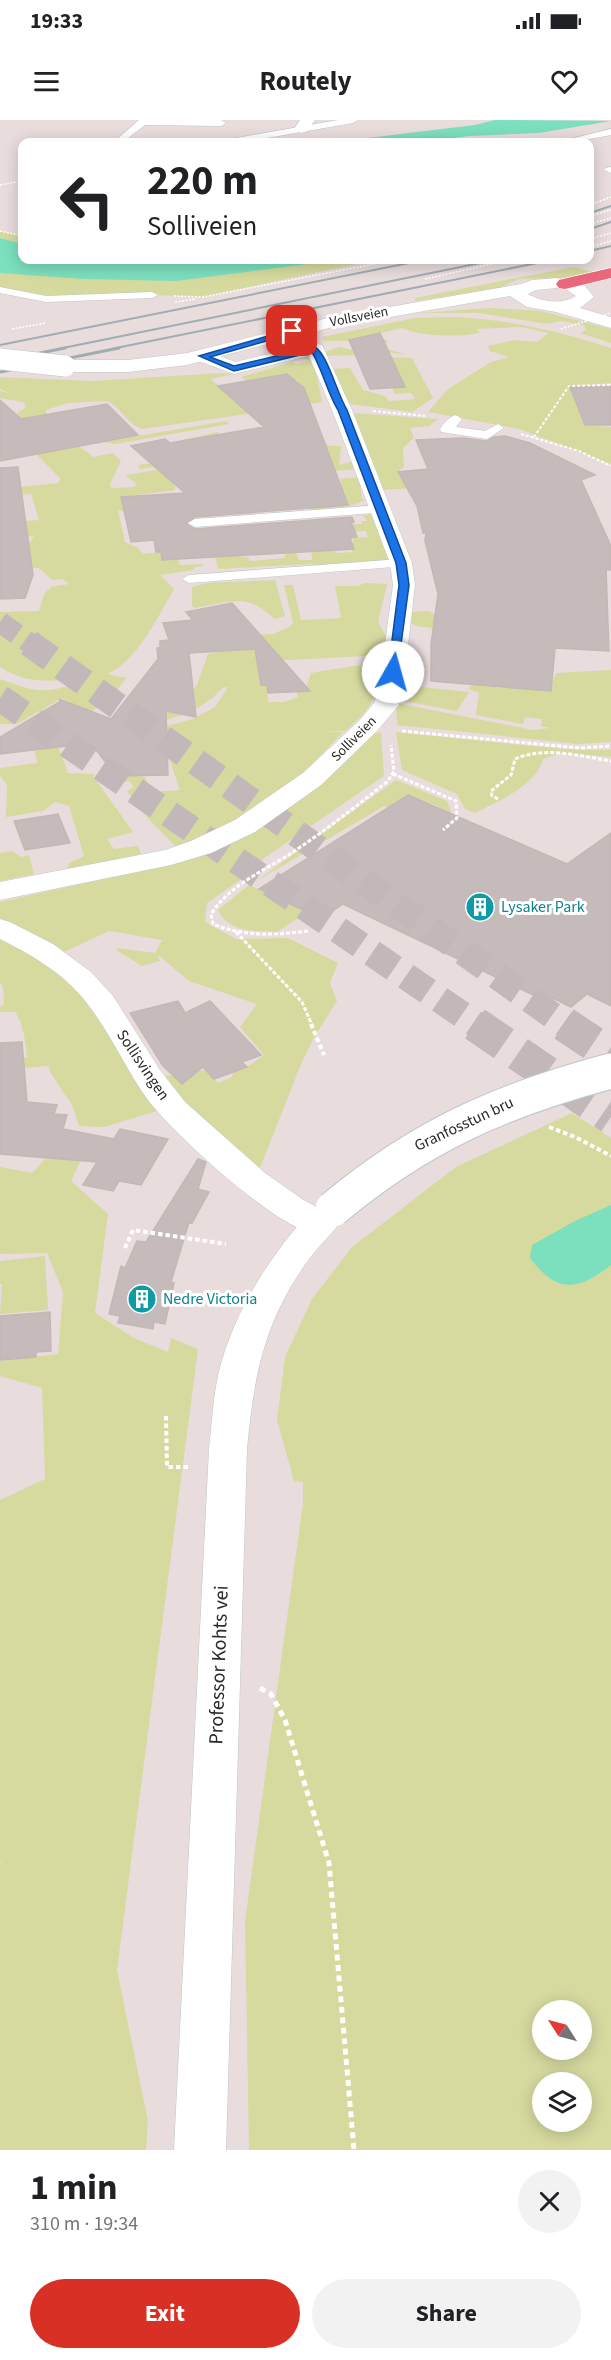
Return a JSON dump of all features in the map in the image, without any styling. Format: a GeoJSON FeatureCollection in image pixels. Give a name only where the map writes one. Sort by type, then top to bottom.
{"type":"FeatureCollection","features":[{"type":"Feature","properties":{"kind":"highway"},"geometry":{"type":"LineString","coordinates":[[565,284],[611,273]]}},
{"type":"Feature","properties":{"kind":"highway"},"geometry":{"type":"LineString","coordinates":[[585,296],[611,285]]}},
{"type":"Feature","properties":{"kind":"main road"},"geometry":{"type":"LineString","coordinates":[[526,296],[540,284],[565,284],[579,289],[585,296],[611,308]]}},
{"type":"Feature","properties":{"kind":"main road"},"geometry":{"type":"LineString","coordinates":[[526,296],[611,323]]}},
{"type":"Feature","properties":{"kind":"main road","name":"Vollsveien"},"geometry":{"type":"LineString","coordinates":[[0,358],[65,366],[128,366],[203,356],[311,326],[441,303],[526,296]]}},
{"type":"Feature","properties":{"kind":"main road"},"geometry":{"type":"LineString","coordinates":[[556,306],[575,303],[585,296]]}},
{"type":"Feature","properties":{"kind":"main road","name":"Solliveien"},"geometry":{"type":"LineString","coordinates":[[0,891],[171,857],[201,847],[245,826],[304,786],[378,728],[391,688],[404,585],[401,563],[324,366],[315,349],[234,368],[203,356]]}},
{"type":"Feature","properties":{"kind":"main road","name":"Sollisvingen"},"geometry":{"type":"LineString","coordinates":[[0,928],[49,952],[86,983],[102,1002],[161,1095],[190,1126],[268,1195],[291,1210],[326,1216]]}},
{"type":"Feature","properties":{"kind":"main road","name":"Granfosstun bru"},"geometry":{"type":"LineString","coordinates":[[326,1216],[384,1167],[441,1131],[548,1087],[611,1071]]}},
{"type":"Feature","properties":{"kind":"main road","name":"Professor Kohts vei"},"geometry":{"type":"LineString","coordinates":[[200,2150],[227,1473],[233,1397],[242,1355],[257,1318],[288,1263],[326,1216]]}},
{"type":"Feature","properties":{"kind":"lane"},"geometry":{"type":"LineString","coordinates":[[248,138],[305,125],[353,120]]}},
{"type":"Feature","properties":{"kind":"lane"},"geometry":{"type":"LineString","coordinates":[[123,138],[144,121],[221,123]]}},
{"type":"Feature","properties":{"kind":"lane"},"geometry":{"type":"LineString","coordinates":[[582,138],[611,132]]}},
{"type":"Feature","properties":{"kind":"lane"},"geometry":{"type":"LineString","coordinates":[[0,291],[46,298],[152,295]]}},
{"type":"Feature","properties":{"kind":"lane"},"geometry":{"type":"LineString","coordinates":[[456,419],[446,429],[487,435],[498,428]]}},
{"type":"Feature","properties":{"kind":"lane"},"geometry":{"type":"LineString","coordinates":[[195,523],[381,509]]}},
{"type":"Feature","properties":{"kind":"lane"},"geometry":{"type":"LineString","coordinates":[[189,579],[401,563]]}},
{"type":"Feature","properties":{"kind":"path"},"geometry":{"type":"LineString","coordinates":[[0,185],[18,182]]}},
{"type":"Feature","properties":{"kind":"path"},"geometry":{"type":"LineString","coordinates":[[594,203],[611,197]]}},
{"type":"Feature","properties":{"kind":"path"},"geometry":{"type":"LineString","coordinates":[[594,215],[611,210]]}},
{"type":"Feature","properties":{"kind":"path"},"geometry":{"type":"LineString","coordinates":[[594,223],[611,218]]}},
{"type":"Feature","properties":{"kind":"path"},"geometry":{"type":"LineString","coordinates":[[0,231],[18,235]]}},
{"type":"Feature","properties":{"kind":"path"},"geometry":{"type":"LineString","coordinates":[[594,238],[611,233]]}},
{"type":"Feature","properties":{"kind":"path"},"geometry":{"type":"LineString","coordinates":[[594,246],[611,241]]}},
{"type":"Feature","properties":{"kind":"path"},"geometry":{"type":"LineString","coordinates":[[152,295],[203,297],[374,264]]}},
{"type":"Feature","properties":{"kind":"path"},"geometry":{"type":"LineString","coordinates":[[561,329],[611,313]]}},
{"type":"Feature","properties":{"kind":"path"},"geometry":{"type":"LineString","coordinates":[[534,437],[569,386],[611,385]]}},
{"type":"Feature","properties":{"kind":"path"},"geometry":{"type":"LineString","coordinates":[[308,931],[270,935],[236,932],[213,924],[211,914],[217,902],[346,813],[388,781],[394,771],[378,728],[580,748],[611,746]]}},
{"type":"Feature","properties":{"kind":"path"},"geometry":{"type":"LineString","coordinates":[[498,799],[492,796],[491,791],[511,775],[515,759],[523,755],[611,760]]}},
{"type":"Feature","properties":{"kind":"path"},"geometry":{"type":"LineString","coordinates":[[393,774],[456,801],[457,818],[443,830]]}},
{"type":"Feature","properties":{"kind":"path"},"geometry":{"type":"LineString","coordinates":[[236,932],[302,1002],[324,1055]]}},
{"type":"Feature","properties":{"kind":"path"},"geometry":{"type":"LineString","coordinates":[[543,1124],[611,1156]]}},
{"type":"Feature","properties":{"kind":"path"},"geometry":{"type":"LineString","coordinates":[[125,1248],[133,1230],[226,1244]]}},
{"type":"Feature","properties":{"kind":"path"},"geometry":{"type":"LineString","coordinates":[[166,1416],[166,1467],[189,1467]]}},
{"type":"Feature","properties":{"kind":"path"},"geometry":{"type":"LineString","coordinates":[[260,1688],[271,1694],[285,1720],[329,1863],[354,2150]]}},
{"type":"Feature","properties":{"kind":"shaded area"},"geometry":{"type":"Polygon","coordinates":[[[495,120],[611,121],[539,133],[454,138],[368,138],[475,125],[495,120]]]}},
{"type":"Feature","properties":{"kind":"shaded area"},"geometry":{"type":"Polygon","coordinates":[[[0,231],[18,235],[18,264],[356,264],[203,297],[152,295],[74,298],[0,291],[0,231]]]}},
{"type":"Feature","properties":{"kind":"shaded area"},"geometry":{"type":"Polygon","coordinates":[[[0,238],[18,243],[18,264],[307,264],[176,281],[84,279],[0,273],[0,238]]]}},
{"type":"Feature","properties":{"kind":"shaded area"},"geometry":{"type":"Polygon","coordinates":[[[573,267],[595,272],[573,278],[519,279],[499,288],[415,301],[415,298],[573,267]]]}},
{"type":"Feature","properties":{"kind":"shaded area"},"geometry":{"type":"Polygon","coordinates":[[[490,308],[541,311],[611,329],[611,343],[580,333],[586,330],[584,325],[561,321],[547,324],[479,313],[419,313],[490,308]]]}},
{"type":"Feature","properties":{"kind":"shaded area"},"geometry":{"type":"Polygon","coordinates":[[[456,317],[534,327],[611,348],[611,383],[570,387],[585,425],[611,427],[611,464],[519,429],[428,412],[448,389],[491,362],[509,357],[490,351],[488,346],[514,340],[537,342],[549,333],[520,327],[476,329],[480,333],[461,335],[429,335],[402,328],[377,334],[389,342],[381,344],[387,349],[405,354],[383,352],[355,341],[324,341],[322,337],[415,318],[456,317]]]}},
{"type":"Feature","properties":{"kind":"shaded area"},"geometry":{"type":"Polygon","coordinates":[[[339,347],[386,357],[412,358],[433,398],[412,412],[349,404],[341,398],[330,369],[350,368],[363,390],[385,396],[389,401],[415,399],[411,393],[394,394],[390,379],[361,355],[326,356],[325,352],[339,347]]]}},
{"type":"Feature","properties":{"kind":"shaded area"},"geometry":{"type":"Polygon","coordinates":[[[308,356],[314,360],[322,402],[278,409],[287,374],[247,381],[241,377],[292,362],[296,364],[309,361],[303,357],[308,356]]]}},
{"type":"Feature","properties":{"kind":"shaded area"},"geometry":{"type":"Polygon","coordinates":[[[234,374],[210,379],[254,413],[142,429],[107,401],[68,403],[46,410],[47,415],[67,410],[76,417],[70,439],[93,457],[113,453],[121,461],[110,484],[111,488],[134,487],[137,484],[125,475],[157,470],[153,467],[140,469],[138,466],[142,464],[198,461],[182,440],[218,432],[224,441],[320,437],[329,446],[341,446],[339,465],[355,461],[357,469],[175,485],[175,490],[121,497],[124,510],[146,520],[118,510],[125,542],[138,548],[143,554],[161,552],[162,560],[178,560],[180,565],[203,564],[203,566],[194,567],[194,570],[160,575],[174,589],[137,650],[117,669],[107,674],[126,678],[118,689],[120,693],[69,726],[74,705],[62,698],[17,724],[0,724],[0,679],[22,687],[40,690],[49,690],[81,681],[30,679],[10,673],[0,667],[0,612],[39,611],[44,594],[51,587],[69,584],[63,579],[52,580],[39,568],[27,568],[19,559],[34,536],[0,539],[0,523],[39,520],[31,494],[0,496],[0,489],[59,483],[60,478],[0,418],[16,414],[26,407],[23,402],[0,398],[0,391],[9,393],[0,389],[0,377],[91,381],[234,374]]]}},
{"type":"Feature","properties":{"kind":"shaded area"},"geometry":{"type":"Polygon","coordinates":[[[354,413],[438,419],[429,426],[410,428],[414,438],[403,448],[404,467],[398,472],[399,476],[426,473],[430,487],[382,490],[354,413]]]}},
{"type":"Feature","properties":{"kind":"shaded area"},"geometry":{"type":"Polygon","coordinates":[[[226,421],[229,424],[115,444],[103,442],[226,421]]]}},
{"type":"Feature","properties":{"kind":"shaded area"},"geometry":{"type":"Polygon","coordinates":[[[359,477],[362,499],[365,500],[350,506],[312,510],[302,500],[342,487],[340,479],[359,477]]]}},
{"type":"Feature","properties":{"kind":"shaded area"},"geometry":{"type":"Polygon","coordinates":[[[374,514],[395,559],[313,567],[312,564],[218,569],[210,538],[233,542],[236,556],[248,557],[250,561],[284,558],[287,550],[295,549],[299,560],[312,560],[311,546],[321,550],[335,550],[336,553],[352,552],[353,538],[368,537],[366,531],[351,532],[346,525],[362,524],[362,521],[367,521],[363,515],[374,514]]]}},
{"type":"Feature","properties":{"kind":"shaded area"},"geometry":{"type":"Polygon","coordinates":[[[275,580],[285,616],[274,619],[255,605],[237,601],[195,608],[192,606],[192,587],[207,583],[275,580]]]}},
{"type":"Feature","properties":{"kind":"shaded area"},"geometry":{"type":"Polygon","coordinates":[[[366,583],[387,584],[378,622],[389,641],[366,656],[268,661],[260,678],[261,685],[267,685],[268,702],[284,702],[298,697],[297,692],[305,691],[311,673],[366,664],[379,667],[374,697],[367,710],[345,731],[323,731],[343,732],[291,786],[246,818],[177,848],[144,814],[127,791],[134,787],[129,781],[120,783],[114,776],[110,777],[107,770],[136,773],[137,776],[145,777],[151,792],[180,790],[163,741],[155,729],[193,719],[215,707],[228,687],[222,688],[203,704],[182,715],[134,726],[180,703],[197,685],[208,654],[233,649],[252,635],[273,634],[289,627],[293,623],[284,585],[293,585],[301,620],[341,618],[335,586],[357,586],[366,583]]]}},
{"type":"Feature","properties":{"kind":"shaded area"},"geometry":{"type":"Polygon","coordinates":[[[428,611],[444,618],[456,631],[416,626],[411,623],[412,612],[428,611]]]}},
{"type":"Feature","properties":{"kind":"shaded area"},"geometry":{"type":"Polygon","coordinates":[[[407,656],[418,656],[414,673],[421,687],[469,692],[457,711],[398,700],[407,656]]]}},
{"type":"Feature","properties":{"kind":"shaded area"},"geometry":{"type":"Polygon","coordinates":[[[482,665],[497,688],[551,686],[556,673],[611,670],[611,742],[578,744],[397,725],[396,703],[533,730],[550,728],[541,726],[542,719],[525,717],[523,724],[476,715],[479,693],[469,689],[482,665]]]}},
{"type":"Feature","properties":{"kind":"shaded area"},"geometry":{"type":"Polygon","coordinates":[[[381,732],[384,776],[241,874],[246,876],[207,903],[205,922],[236,939],[288,938],[338,963],[330,983],[337,1001],[313,1039],[301,1064],[258,1173],[160,1077],[206,1070],[218,1083],[232,1077],[233,1072],[247,1067],[264,1055],[240,1027],[257,1004],[189,981],[157,954],[160,961],[142,966],[116,950],[117,948],[155,953],[162,940],[109,931],[62,953],[0,918],[0,902],[152,868],[282,810],[309,793],[372,734],[381,732]]]}},
{"type":"Feature","properties":{"kind":"shaded area"},"geometry":{"type":"Polygon","coordinates":[[[396,732],[563,749],[611,750],[611,757],[561,753],[543,759],[539,769],[524,785],[505,798],[475,813],[465,809],[457,794],[402,770],[396,732]]]}},
{"type":"Feature","properties":{"kind":"shaded area"},"geometry":{"type":"Polygon","coordinates":[[[32,735],[49,748],[59,748],[68,773],[95,774],[93,776],[133,832],[107,839],[114,849],[138,846],[141,854],[67,870],[69,863],[84,856],[69,806],[55,802],[43,811],[6,817],[7,785],[0,776],[0,768],[37,763],[32,735]]]}},
{"type":"Feature","properties":{"kind":"shaded area"},"geometry":{"type":"Polygon","coordinates":[[[396,780],[447,801],[451,812],[433,826],[421,821],[440,807],[408,795],[388,808],[384,806],[255,882],[396,780]]]}},
{"type":"Feature","properties":{"kind":"shaded area"},"geometry":{"type":"Polygon","coordinates":[[[12,851],[21,857],[29,855],[34,874],[0,881],[0,853],[12,851]]]}},
{"type":"Feature","properties":{"kind":"shaded area"},"geometry":{"type":"Polygon","coordinates":[[[249,885],[307,912],[277,932],[252,931],[236,927],[223,918],[218,910],[249,885]]]}},
{"type":"Feature","properties":{"kind":"shaded area"},"geometry":{"type":"Polygon","coordinates":[[[0,934],[33,951],[76,988],[160,1110],[104,1127],[79,1126],[72,1105],[50,1072],[49,1066],[0,1070],[0,1061],[27,1057],[24,1033],[15,1012],[0,1012],[0,1007],[4,1004],[3,988],[0,982],[0,934]]]}},
{"type":"Feature","properties":{"kind":"shaded area"},"geometry":{"type":"Polygon","coordinates":[[[572,1113],[611,1138],[611,2150],[249,2150],[245,1921],[303,1503],[303,1482],[294,1481],[277,1420],[285,1357],[312,1299],[352,1247],[456,1167],[572,1113]]]}},
{"type":"Feature","properties":{"kind":"shaded area"},"geometry":{"type":"Polygon","coordinates":[[[62,1142],[89,1143],[71,1181],[108,1214],[95,1313],[134,1338],[168,1352],[171,1338],[198,1349],[117,1970],[148,2121],[146,2150],[0,2150],[0,1863],[7,1858],[0,1862],[0,1500],[45,1479],[42,1388],[0,1376],[0,1361],[58,1354],[63,1292],[47,1253],[0,1254],[0,1167],[32,1173],[62,1142]]]}},
{"type":"Feature","properties":{"kind":"shaded area"},"geometry":{"type":"Polygon","coordinates":[[[611,1205],[611,1265],[599,1274],[578,1284],[559,1283],[549,1278],[530,1258],[532,1245],[575,1221],[611,1205]]]}},
{"type":"Feature","properties":{"kind":"shaded area"},"geometry":{"type":"Polygon","coordinates":[[[45,1256],[48,1310],[0,1314],[2,1284],[0,1284],[0,1261],[45,1256]]]}},
{"type":"Feature","properties":{"kind":"building"},"geometry":{"type":"Polygon","coordinates":[[[380,333],[405,387],[370,389],[349,340],[380,333]]]}},
{"type":"Feature","properties":{"kind":"building"},"geometry":{"type":"Polygon","coordinates":[[[287,374],[304,388],[348,505],[195,517],[186,524],[195,529],[352,517],[354,522],[351,522],[357,537],[350,538],[354,549],[162,560],[161,552],[156,552],[154,540],[131,542],[121,497],[185,493],[131,446],[165,439],[170,443],[264,427],[218,386],[287,374]]]}},
{"type":"Feature","properties":{"kind":"building"},"geometry":{"type":"Polygon","coordinates":[[[611,386],[611,425],[585,425],[570,387],[611,386]]]}},
{"type":"Feature","properties":{"kind":"building"},"geometry":{"type":"Polygon","coordinates":[[[0,400],[21,419],[107,404],[138,435],[0,461],[0,400]]]}},
{"type":"Feature","properties":{"kind":"building"},"geometry":{"type":"Polygon","coordinates":[[[505,436],[530,443],[595,475],[581,480],[611,546],[611,570],[606,570],[609,651],[555,648],[551,691],[431,681],[431,644],[438,594],[425,541],[426,533],[423,533],[417,506],[398,472],[428,469],[416,440],[463,438],[487,441],[494,437],[505,436]]]}},
{"type":"Feature","properties":{"kind":"building"},"geometry":{"type":"Polygon","coordinates":[[[18,467],[33,575],[25,598],[0,599],[0,468],[18,467]]]}},
{"type":"Feature","properties":{"kind":"building"},"geometry":{"type":"Polygon","coordinates":[[[232,603],[310,691],[268,693],[267,685],[261,685],[255,649],[189,653],[196,717],[166,711],[168,775],[116,776],[91,743],[0,754],[0,737],[61,701],[59,699],[111,719],[158,659],[157,648],[160,648],[160,641],[169,640],[163,623],[193,620],[186,612],[232,603]]]}},
{"type":"Feature","properties":{"kind":"building","name":"Lysaker Park"},"geometry":{"type":"Polygon","coordinates":[[[408,795],[567,864],[611,833],[611,1006],[587,994],[571,1007],[553,998],[548,1002],[343,904],[327,915],[313,908],[307,912],[259,889],[408,795]]]}},
{"type":"Feature","properties":{"kind":"building"},"geometry":{"type":"Polygon","coordinates":[[[58,814],[70,843],[25,850],[14,821],[58,814]]]}},
{"type":"Feature","properties":{"kind":"building"},"geometry":{"type":"Polygon","coordinates":[[[178,1001],[185,1013],[210,1001],[261,1055],[242,1062],[247,1067],[214,1079],[203,1067],[182,1084],[163,1066],[130,1013],[178,1001]]]}},
{"type":"Feature","properties":{"kind":"building"},"geometry":{"type":"Polygon","coordinates":[[[22,1042],[27,1102],[57,1105],[54,1114],[67,1115],[63,1129],[114,1139],[120,1129],[168,1139],[141,1185],[119,1181],[113,1191],[83,1185],[97,1162],[0,1154],[0,1043],[22,1042]]]}},
{"type":"Feature","properties":{"kind":"building","name":"Nedre Victoria"},"geometry":{"type":"Polygon","coordinates":[[[198,1159],[206,1162],[198,1189],[209,1192],[192,1223],[189,1222],[171,1282],[174,1283],[165,1324],[154,1322],[153,1329],[118,1323],[120,1316],[109,1314],[121,1266],[125,1268],[137,1241],[146,1242],[198,1159]]]}},
{"type":"Feature","properties":{"kind":"building"},"geometry":{"type":"Polygon","coordinates":[[[50,1312],[51,1351],[36,1352],[36,1357],[0,1360],[0,1316],[50,1312]]]}},
{"type":"Feature","properties":{"kind":"tunnel"},"geometry":{"type":"LineString","coordinates":[[0,622],[32,645]]}},
{"type":"Feature","properties":{"kind":"tunnel"},"geometry":{"type":"LineString","coordinates":[[29,643],[566,1025]]}},
{"type":"Feature","properties":{"kind":"tunnel"},"geometry":{"type":"LineString","coordinates":[[0,698],[477,1025]]}},
{"type":"Feature","properties":{"kind":"tunnel"},"geometry":{"type":"LineString","coordinates":[[475,1024],[611,1117]]}},
{"type":"Feature","properties":{"kind":"tunnel"},"geometry":{"type":"LineString","coordinates":[[564,1024],[611,1055]]}},
{"type":"Feature","properties":{"kind":"railway"},"geometry":{"type":"LineString","coordinates":[[594,212],[611,206]]}},
{"type":"Feature","properties":{"kind":"railway"},"geometry":{"type":"LineString","coordinates":[[594,228],[611,222]]}},
{"type":"Feature","properties":{"kind":"railway"},"geometry":{"type":"LineString","coordinates":[[594,250],[611,246]]}},
{"type":"Feature","properties":{"kind":"railway"},"geometry":{"type":"LineString","coordinates":[[0,345],[404,264]]}},
{"type":"Feature","properties":{"kind":"railway"},"geometry":{"type":"LineString","coordinates":[[58,349],[475,264]]}},
{"type":"Feature","properties":{"kind":"railway"},"geometry":{"type":"LineString","coordinates":[[111,349],[532,264]]}},
{"type":"Feature","properties":{"kind":"railway"},"geometry":{"type":"LineString","coordinates":[[0,361],[65,348]]}},
{"type":"Feature","properties":{"kind":"railway"},"geometry":{"type":"LineString","coordinates":[[0,372],[119,348]]}},
{"type":"Feature","properties":{"kind":"place","name":"Lysaker Park"},"geometry":{"type":"Point","coordinates":[480,907]}},
{"type":"Feature","properties":{"kind":"place","name":"Nedre Victoria"},"geometry":{"type":"Point","coordinates":[142,1299]}},
{"type":"Feature","properties":{"kind":"route"},"geometry":{"type":"LineString","coordinates":[[292,331],[203,356],[221,365],[234,368],[315,349],[324,366],[337,404],[342,410],[401,563],[404,585],[393,672]]}}]}
